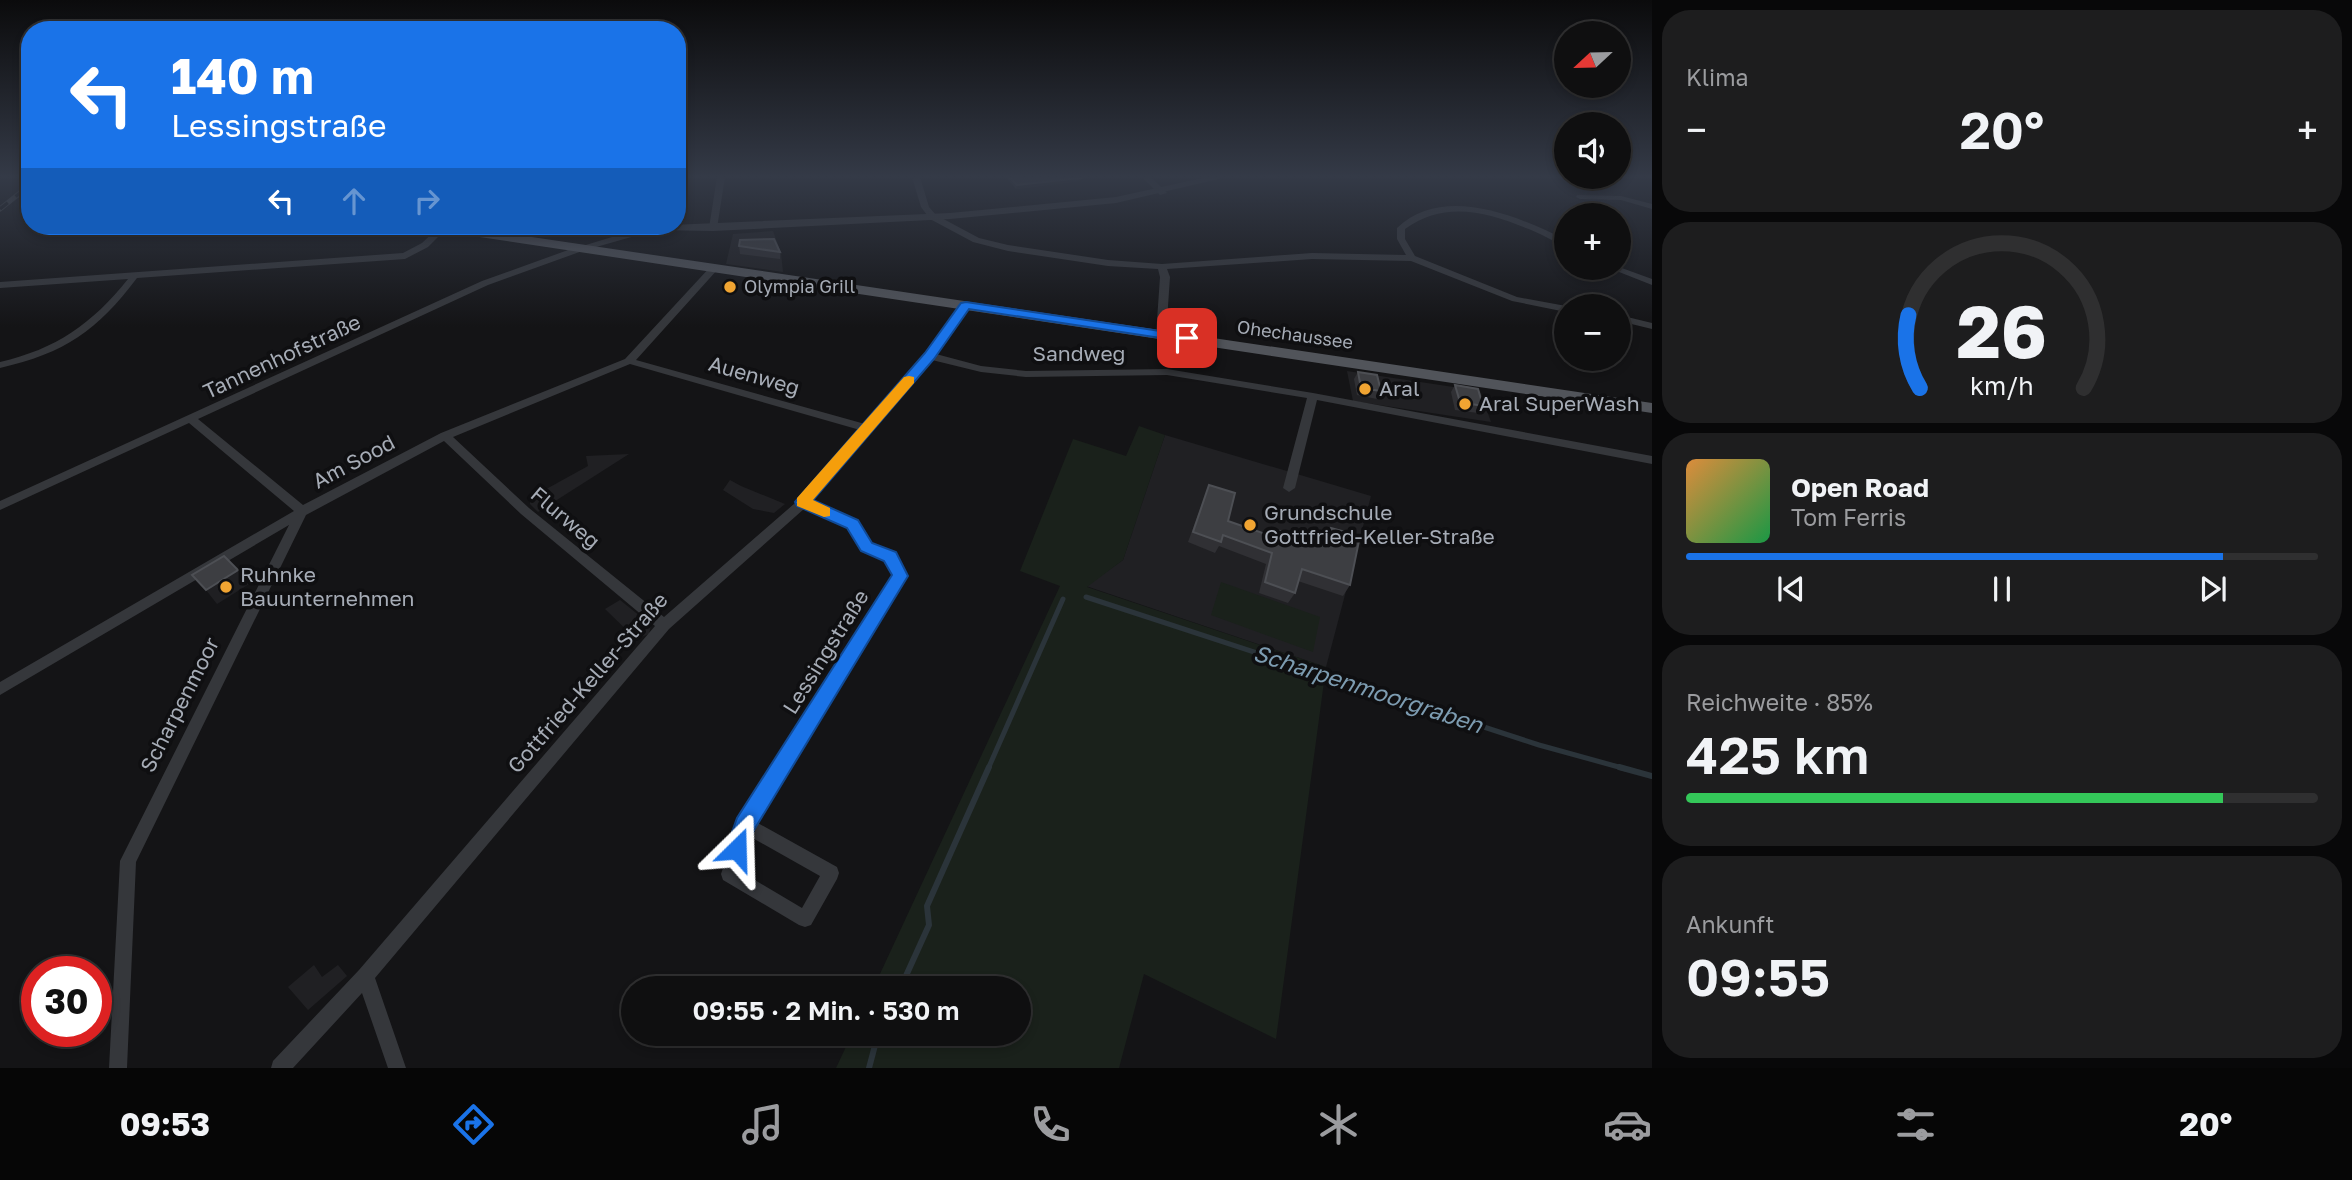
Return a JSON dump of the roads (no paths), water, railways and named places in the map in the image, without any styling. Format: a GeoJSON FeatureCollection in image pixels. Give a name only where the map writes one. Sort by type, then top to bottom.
{"type":"FeatureCollection","features":[{"type":"Feature","properties":{"kind":"main road","name":"Ohechaussee"},"geometry":{"type":"LineString","coordinates":[[493,235],[1652,408]]}},
{"type":"Feature","properties":{"kind":"street"},"geometry":{"type":"LineString","coordinates":[[690,227],[736,227]]}},
{"type":"Feature","properties":{"kind":"street"},"geometry":{"type":"LineString","coordinates":[[950,227],[964,235],[1008,248],[1108,263],[1162,267],[1312,256],[1412,258],[1515,299],[1554,307]]}},
{"type":"Feature","properties":{"kind":"street"},"geometry":{"type":"LineString","coordinates":[[1402,227],[1401,239],[1412,258]]}},
{"type":"Feature","properties":{"kind":"street"},"geometry":{"type":"LineString","coordinates":[[1530,227],[1554,238]]}},
{"type":"Feature","properties":{"kind":"street"},"geometry":{"type":"LineString","coordinates":[[0,285],[405,256],[425,245],[433,235]]}},
{"type":"Feature","properties":{"kind":"street"},"geometry":{"type":"LineString","coordinates":[[582,248],[621,235]]}},
{"type":"Feature","properties":{"kind":"street","name":"Tannenhofstraße"},"geometry":{"type":"LineString","coordinates":[[0,506],[485,284],[582,248]]}},
{"type":"Feature","properties":{"kind":"street","name":"Am Sood"},"geometry":{"type":"LineString","coordinates":[[0,689],[302,511],[445,436],[629,361],[715,267]]}},
{"type":"Feature","properties":{"kind":"street"},"geometry":{"type":"LineString","coordinates":[[1161,335],[1165,277],[1162,267]]}},
{"type":"Feature","properties":{"kind":"street"},"geometry":{"type":"LineString","coordinates":[[1631,274],[1652,282]]}},
{"type":"Feature","properties":{"kind":"street"},"geometry":{"type":"LineString","coordinates":[[0,365],[36,355],[83,332],[104,315],[135,275]]}},
{"type":"Feature","properties":{"kind":"street","name":"Gottfried-Keller-Straße"},"geometry":{"type":"LineString","coordinates":[[280,1068],[365,976],[664,625],[803,502],[869,429],[930,356],[966,305]]}},
{"type":"Feature","properties":{"kind":"street"},"geometry":{"type":"LineString","coordinates":[[1631,321],[1652,326]]}},
{"type":"Feature","properties":{"kind":"street","name":"Sandweg"},"geometry":{"type":"LineString","coordinates":[[930,356],[981,369],[1026,373],[1167,372],[1313,396],[1652,460]]}},
{"type":"Feature","properties":{"kind":"street","name":"Auenweg"},"geometry":{"type":"LineString","coordinates":[[629,361],[869,429]]}},
{"type":"Feature","properties":{"kind":"street"},"geometry":{"type":"LineString","coordinates":[[1289,488],[1313,396]]}},
{"type":"Feature","properties":{"kind":"street"},"geometry":{"type":"LineString","coordinates":[[192,420],[302,511]]}},
{"type":"Feature","properties":{"kind":"street","name":"Flurweg"},"geometry":{"type":"LineString","coordinates":[[445,436],[524,511],[664,625]]}},
{"type":"Feature","properties":{"kind":"street","name":"Lessingstraße"},"geometry":{"type":"LineString","coordinates":[[745,825],[831,873],[805,919],[729,874],[745,825],[900,576],[890,556],[867,547],[852,524],[803,502]]}},
{"type":"Feature","properties":{"kind":"street","name":"Scharpenmoor"},"geometry":{"type":"LineString","coordinates":[[118,1068],[128,861],[302,511]]}},
{"type":"Feature","properties":{"kind":"street"},"geometry":{"type":"LineString","coordinates":[[365,976],[397,1068]]}},
{"type":"Feature","properties":{"kind":"waterway","name":"Scharpenmoorgraben"},"geometry":{"type":"LineString","coordinates":[[1086,597],[1539,745],[1626,769]]}},
{"type":"Feature","properties":{"kind":"waterway","name":"Scharpenmoorgraben"},"geometry":{"type":"LineString","coordinates":[[988,769],[1063,599]]}},
{"type":"Feature","properties":{"kind":"waterway","name":"Scharpenmoorgraben"},"geometry":{"type":"LineString","coordinates":[[906,976],[929,925],[927,906],[989,767]]}},
{"type":"Feature","properties":{"kind":"waterway","name":"Scharpenmoorgraben"},"geometry":{"type":"LineString","coordinates":[[1619,767],[1652,776]]}},
{"type":"Feature","properties":{"kind":"waterway","name":"Scharpenmoorgraben"},"geometry":{"type":"LineString","coordinates":[[869,1068],[875,1046]]}},
{"type":"Feature","properties":{"kind":"place","name":"Olympia Grill"},"geometry":{"type":"Point","coordinates":[730,287]}},
{"type":"Feature","properties":{"kind":"place","name":"Aral"},"geometry":{"type":"Point","coordinates":[1365,389]}},
{"type":"Feature","properties":{"kind":"place","name":"Aral SuperWash"},"geometry":{"type":"Point","coordinates":[1465,404]}},
{"type":"Feature","properties":{"kind":"place","name":"Grundschule Gottfried-Keller-Straße"},"geometry":{"type":"Point","coordinates":[1250,525]}},
{"type":"Feature","properties":{"kind":"place","name":"Ruhnke Bauunternehmen"},"geometry":{"type":"Point","coordinates":[226,587]}}]}
